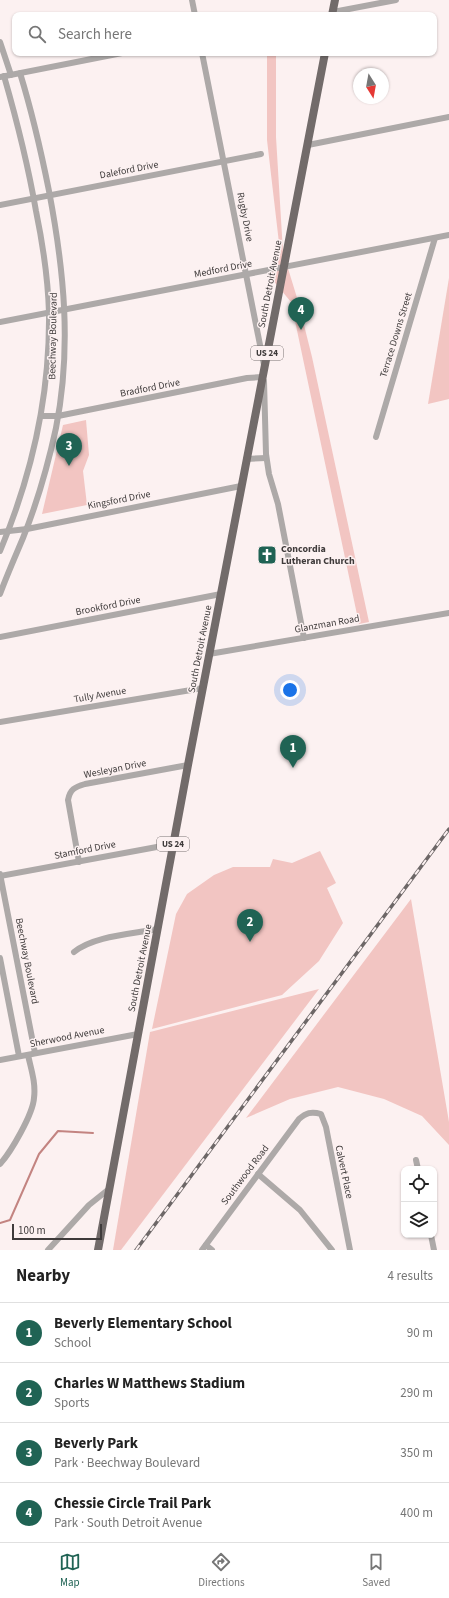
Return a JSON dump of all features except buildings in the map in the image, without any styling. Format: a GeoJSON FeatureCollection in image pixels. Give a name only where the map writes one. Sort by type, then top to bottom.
{"type":"FeatureCollection","features":[{"type":"Feature","properties":{"kind":"main road"},"geometry":{"type":"LineString","coordinates":[[332,12],[335,0]]}},
{"type":"Feature","properties":{"kind":"main road","name":"South Detroit Avenue"},"geometry":{"type":"LineString","coordinates":[[98,1250],[209,654],[324,56]]}},
{"type":"Feature","properties":{"kind":"street"},"geometry":{"type":"LineString","coordinates":[[192,0],[194,12]]}},
{"type":"Feature","properties":{"kind":"street"},"geometry":{"type":"LineString","coordinates":[[341,12],[396,0]]}},
{"type":"Feature","properties":{"kind":"street"},"geometry":{"type":"LineString","coordinates":[[0,42],[11,75]]}},
{"type":"Feature","properties":{"kind":"street"},"geometry":{"type":"LineString","coordinates":[[2,76],[107,56]]}},
{"type":"Feature","properties":{"kind":"street","name":"Rugby Drive"},"geometry":{"type":"LineString","coordinates":[[203,56],[264,366],[266,458],[278,504],[304,638]]}},
{"type":"Feature","properties":{"kind":"street","name":"Beechway Boulevard"},"geometry":{"type":"LineString","coordinates":[[0,594],[27,528],[42,483],[58,416],[63,377],[65,310],[61,261],[38,136],[20,73]]}},
{"type":"Feature","properties":{"kind":"street","name":"Beechway Boulevard"},"geometry":{"type":"LineString","coordinates":[[0,551],[27,478],[41,416],[47,376],[49,313],[45,263],[34,199],[22,140],[2,76]]}},
{"type":"Feature","properties":{"kind":"street"},"geometry":{"type":"LineString","coordinates":[[308,145],[449,117]]}},
{"type":"Feature","properties":{"kind":"street","name":"Daleford Drive"},"geometry":{"type":"LineString","coordinates":[[0,205],[261,154]]}},
{"type":"Feature","properties":{"kind":"street","name":"Medford Drive"},"geometry":{"type":"LineString","coordinates":[[0,322],[449,235]]}},
{"type":"Feature","properties":{"kind":"street","name":"Terrace Downs Street"},"geometry":{"type":"LineString","coordinates":[[376,437],[435,238]]}},
{"type":"Feature","properties":{"kind":"street","name":"Bradford Drive"},"geometry":{"type":"LineString","coordinates":[[41,416],[58,416],[247,378],[262,377]]}},
{"type":"Feature","properties":{"kind":"street"},"geometry":{"type":"LineString","coordinates":[[246,459],[266,458]]}},
{"type":"Feature","properties":{"kind":"street","name":"Kingsford Drive"},"geometry":{"type":"LineString","coordinates":[[0,532],[8,532],[241,486]]}},
{"type":"Feature","properties":{"kind":"street","name":"Brookford Drive"},"geometry":{"type":"LineString","coordinates":[[0,637],[221,594]]}},
{"type":"Feature","properties":{"kind":"street","name":"Glanzman Road"},"geometry":{"type":"LineString","coordinates":[[209,654],[449,613]]}},
{"type":"Feature","properties":{"kind":"street","name":"Tully Avenue"},"geometry":{"type":"LineString","coordinates":[[0,722],[203,688]]}},
{"type":"Feature","properties":{"kind":"street","name":"Wesleyan Drive"},"geometry":{"type":"LineString","coordinates":[[79,862],[68,800],[72,789],[85,784],[188,765]]}},
{"type":"Feature","properties":{"kind":"street","name":"Stamford Drive"},"geometry":{"type":"LineString","coordinates":[[0,875],[173,844]]}},
{"type":"Feature","properties":{"kind":"street","name":"Beechway Boulevard"},"geometry":{"type":"LineString","coordinates":[[0,875],[35,1053]]}},
{"type":"Feature","properties":{"kind":"street"},"geometry":{"type":"LineString","coordinates":[[74,952],[84,944],[157,929]]}},
{"type":"Feature","properties":{"kind":"street"},"geometry":{"type":"LineString","coordinates":[[0,958],[19,1056]]}},
{"type":"Feature","properties":{"kind":"street","name":"Sherwood Avenue"},"geometry":{"type":"LineString","coordinates":[[0,1060],[138,1034]]}},
{"type":"Feature","properties":{"kind":"street"},"geometry":{"type":"LineString","coordinates":[[0,1164],[14,1142],[33,1103],[35,1085],[28,1054]]}},
{"type":"Feature","properties":{"kind":"street","name":"Calvert Place"},"geometry":{"type":"LineString","coordinates":[[306,1113],[314,1112],[321,1114],[326,1127],[350,1250]]}},
{"type":"Feature","properties":{"kind":"street","name":"Southwood Road"},"geometry":{"type":"LineString","coordinates":[[204,1247],[298,1120],[306,1113]]}},
{"type":"Feature","properties":{"kind":"street"},"geometry":{"type":"LineString","coordinates":[[416,1160],[417,1166]]}},
{"type":"Feature","properties":{"kind":"street"},"geometry":{"type":"LineString","coordinates":[[258,1174],[300,1210],[332,1250]]}},
{"type":"Feature","properties":{"kind":"street"},"geometry":{"type":"LineString","coordinates":[[48,1250],[90,1205],[109,1190]]}},
{"type":"Feature","properties":{"kind":"street"},"geometry":{"type":"LineString","coordinates":[[432,1238],[434,1250]]}},
{"type":"Feature","properties":{"kind":"street"},"geometry":{"type":"LineString","coordinates":[[204,1247],[212,1250]]}},
{"type":"Feature","properties":{"kind":"shaded area"},"geometry":{"type":"Polygon","coordinates":[[[267,56],[276,56],[276,137],[283,252],[298,301],[312,357],[369,622],[359,624],[291,302],[271,278],[279,243],[267,140],[267,56]]]}},
{"type":"Feature","properties":{"kind":"shaded area"},"geometry":{"type":"Polygon","coordinates":[[[449,278],[449,399],[428,404],[449,278]]]}},
{"type":"Feature","properties":{"kind":"shaded area"},"geometry":{"type":"Polygon","coordinates":[[[86,420],[89,455],[83,471],[87,505],[42,514],[63,425],[86,420]]]}},
{"type":"Feature","properties":{"kind":"shaded area"},"geometry":{"type":"Polygon","coordinates":[[[320,851],[336,883],[327,888],[343,923],[319,961],[282,995],[152,1029],[176,914],[187,894],[214,875],[233,867],[270,867],[273,859],[292,863],[320,851]]]}},
{"type":"Feature","properties":{"kind":"shaded area"},"geometry":{"type":"Polygon","coordinates":[[[411,899],[449,1122],[449,1145],[422,1116],[384,1099],[338,1087],[290,1099],[246,1118],[411,899]]]}},
{"type":"Feature","properties":{"kind":"shaded area"},"geometry":{"type":"Polygon","coordinates":[[[319,989],[121,1250],[113,1250],[150,1032],[319,989]]]}},
{"type":"Feature","properties":{"kind":"waterway"},"geometry":{"type":"LineString","coordinates":[[0,1223],[10,1220],[39,1154],[58,1131],[93,1133]]}},
{"type":"Feature","properties":{"kind":"railway"},"geometry":{"type":"LineString","coordinates":[[136,1250],[449,829]]}},
{"type":"Feature","properties":{"kind":"place","name":"Chessie Circle Trail Park"},"geometry":{"type":"Point","coordinates":[301,330]}},
{"type":"Feature","properties":{"kind":"place","name":"Beverly Park"},"geometry":{"type":"Point","coordinates":[69,466]}},
{"type":"Feature","properties":{"kind":"place","name":"Concordia Lutheran Church"},"geometry":{"type":"Point","coordinates":[267,555]}},
{"type":"Feature","properties":{"kind":"place","name":"Beverly Elementary School"},"geometry":{"type":"Point","coordinates":[293,768]}},
{"type":"Feature","properties":{"kind":"place","name":"Charles W Matthews Stadium"},"geometry":{"type":"Point","coordinates":[250,942]}}]}
